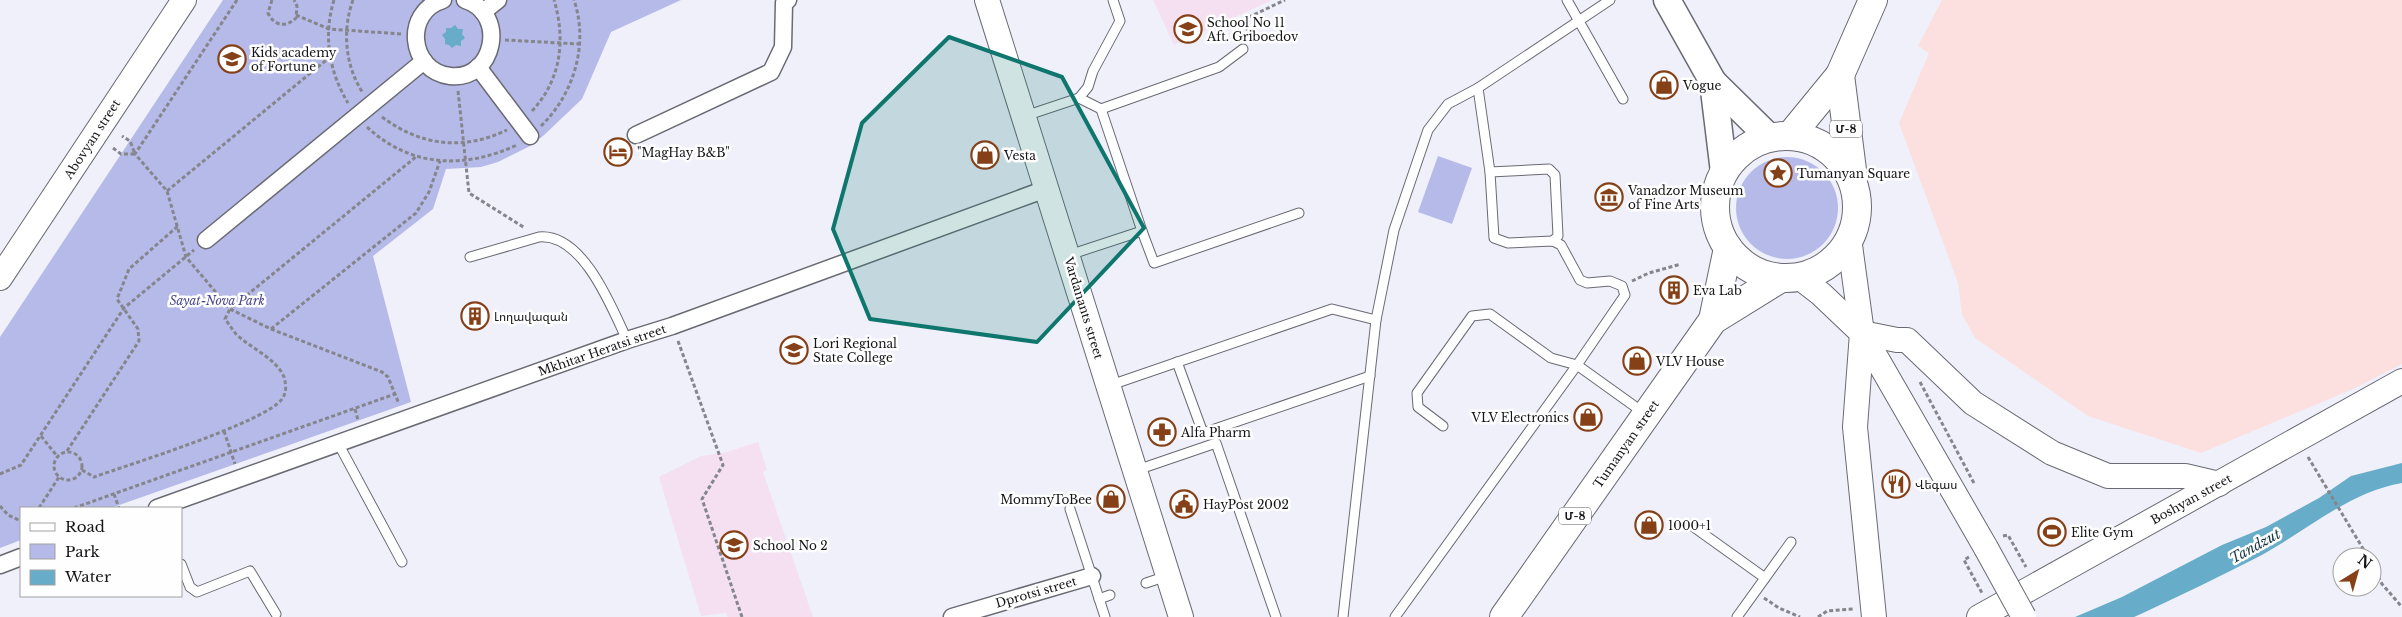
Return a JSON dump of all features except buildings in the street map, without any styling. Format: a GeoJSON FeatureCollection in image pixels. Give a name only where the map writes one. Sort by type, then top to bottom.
{"type":"FeatureCollection","features":[{"type":"Feature","properties":{"kind":"highway"},"geometry":{"type":"LineString","coordinates":[[1780,137],[1840,75],[1873,0]]}},
{"type":"Feature","properties":{"kind":"highway","name":"Մ-8"},"geometry":{"type":"LineString","coordinates":[[1840,75],[1853,182]]}},
{"type":"Feature","properties":{"kind":"highway"},"geometry":{"type":"LineString","coordinates":[[1780,137],[1810,140],[1829,150],[1843,164],[1853,182],[1858,203],[1855,224],[1849,238],[1833,260],[1816,272],[1790,277],[1766,275],[1739,260],[1728,248],[1719,230],[1715,211],[1717,191],[1724,172],[1735,157],[1751,145],[1780,137]]}},
{"type":"Feature","properties":{"kind":"highway","name":"Մ-8"},"geometry":{"type":"LineString","coordinates":[[1713,320],[1728,248]]}},
{"type":"Feature","properties":{"kind":"highway","name":"Մ-8"},"geometry":{"type":"LineString","coordinates":[[1713,320],[1790,277]]}},
{"type":"Feature","properties":{"kind":"highway","name":"Tumanyan street"},"geometry":{"type":"LineString","coordinates":[[1504,617],[1713,320]]}},
{"type":"Feature","properties":{"kind":"main road"},"geometry":{"type":"LineString","coordinates":[[1667,0],[1713,82],[1780,137]]}},
{"type":"Feature","properties":{"kind":"main road"},"geometry":{"type":"LineString","coordinates":[[1713,82],[1724,172]]}},
{"type":"Feature","properties":{"kind":"street","name":"Abovyan street"},"geometry":{"type":"LineString","coordinates":[[0,278],[184,0]]}},
{"type":"Feature","properties":{"kind":"street"},"geometry":{"type":"LineString","coordinates":[[433,2],[420,18],[415,35],[418,51],[424,61],[440,73],[456,76],[478,68],[487,57],[492,39],[490,24],[483,12],[477,6],[465,0]]}},
{"type":"Feature","properties":{"kind":"street"},"geometry":{"type":"LineString","coordinates":[[483,12],[498,0]]}},
{"type":"Feature","properties":{"kind":"street","name":"Vardanants street"},"geometry":{"type":"LineString","coordinates":[[987,0],[1135,471],[1157,579],[1181,617]]}},
{"type":"Feature","properties":{"kind":"street"},"geometry":{"type":"LineString","coordinates":[[636,135],[771,72],[783,47],[782,1]]}},
{"type":"Feature","properties":{"kind":"street"},"geometry":{"type":"LineString","coordinates":[[206,240],[424,61]]}},
{"type":"Feature","properties":{"kind":"street"},"geometry":{"type":"LineString","coordinates":[[478,68],[530,136]]}},
{"type":"Feature","properties":{"kind":"street","name":"Mkhitar Heratsi street"},"geometry":{"type":"LineString","coordinates":[[162,507],[627,340],[672,326],[1046,189]]}},
{"type":"Feature","properties":{"kind":"street"},"geometry":{"type":"LineString","coordinates":[[1849,238],[1862,333],[1856,427],[1874,612]]}},
{"type":"Feature","properties":{"kind":"street"},"geometry":{"type":"LineString","coordinates":[[1790,277],[1822,294],[1862,333],[1992,539],[2024,617]]}},
{"type":"Feature","properties":{"kind":"street"},"geometry":{"type":"LineString","coordinates":[[1862,333],[1897,340],[1907,340],[1973,403],[2052,453],[2108,476],[2185,476],[2219,484]]}},
{"type":"Feature","properties":{"kind":"street","name":"Boshyan street"},"geometry":{"type":"LineString","coordinates":[[1978,608],[2219,484],[2402,381]]}},
{"type":"Feature","properties":{"kind":"street"},"geometry":{"type":"LineString","coordinates":[[0,565],[20,557]]}},
{"type":"Feature","properties":{"kind":"street","name":"Dprotsi street"},"geometry":{"type":"LineString","coordinates":[[953,617],[1092,576]]}},
{"type":"Feature","properties":{"kind":"lane"},"geometry":{"type":"LineString","coordinates":[[1024,117],[1079,98],[1088,87],[1093,71],[1120,22],[1113,0]]}},
{"type":"Feature","properties":{"kind":"lane"},"geometry":{"type":"LineString","coordinates":[[1567,0],[1623,99]]}},
{"type":"Feature","properties":{"kind":"lane"},"geometry":{"type":"LineString","coordinates":[[1343,617],[1376,320],[1394,230],[1428,130],[1448,104],[1478,88],[1610,0]]}},
{"type":"Feature","properties":{"kind":"lane"},"geometry":{"type":"LineString","coordinates":[[1101,109],[1219,67],[1243,48]]}},
{"type":"Feature","properties":{"kind":"lane"},"geometry":{"type":"LineString","coordinates":[[1395,617],[1577,365],[1625,295],[1622,286],[1610,281],[1587,283],[1580,280],[1561,246],[1553,241],[1508,243],[1494,238],[1490,172],[1478,88]]}},
{"type":"Feature","properties":{"kind":"lane"},"geometry":{"type":"LineString","coordinates":[[1079,98],[1101,109],[1154,263],[1299,213]]}},
{"type":"Feature","properties":{"kind":"lane"},"geometry":{"type":"LineString","coordinates":[[1490,172],[1549,169],[1555,175],[1558,236],[1553,241]]}},
{"type":"Feature","properties":{"kind":"lane"},"geometry":{"type":"LineString","coordinates":[[1068,255],[1142,231]]}},
{"type":"Feature","properties":{"kind":"lane"},"geometry":{"type":"LineString","coordinates":[[470,257],[540,237],[550,236],[561,242],[588,266],[627,340]]}},
{"type":"Feature","properties":{"kind":"lane"},"geometry":{"type":"LineString","coordinates":[[1108,386],[1332,309],[1376,320]]}},
{"type":"Feature","properties":{"kind":"lane"},"geometry":{"type":"LineString","coordinates":[[1444,426],[1418,407],[1417,393],[1472,316],[1490,314],[1551,358],[1577,365],[1647,414]]}},
{"type":"Feature","properties":{"kind":"lane"},"geometry":{"type":"LineString","coordinates":[[1177,362],[1203,433],[1370,376]]}},
{"type":"Feature","properties":{"kind":"lane"},"geometry":{"type":"LineString","coordinates":[[338,443],[402,562]]}},
{"type":"Feature","properties":{"kind":"lane"},"geometry":{"type":"LineString","coordinates":[[1135,471],[1216,443],[1276,617]]}},
{"type":"Feature","properties":{"kind":"lane"},"geometry":{"type":"LineString","coordinates":[[1070,509],[1105,617]]}},
{"type":"Feature","properties":{"kind":"lane"},"geometry":{"type":"LineString","coordinates":[[1691,525],[1765,578]]}},
{"type":"Feature","properties":{"kind":"lane"},"geometry":{"type":"LineString","coordinates":[[1737,617],[1791,542]]}},
{"type":"Feature","properties":{"kind":"lane"},"geometry":{"type":"LineString","coordinates":[[182,567],[190,587],[197,592],[250,572],[276,614]]}},
{"type":"Feature","properties":{"kind":"lane"},"geometry":{"type":"LineString","coordinates":[[1099,599],[1110,595]]}},
{"type":"Feature","properties":{"kind":"path"},"geometry":{"type":"LineString","coordinates":[[134,154],[237,0]]}},
{"type":"Feature","properties":{"kind":"path"},"geometry":{"type":"LineString","coordinates":[[270,1],[268,13],[275,23],[286,25],[292,22],[296,15],[297,6],[294,0]]}},
{"type":"Feature","properties":{"kind":"path"},"geometry":{"type":"LineString","coordinates":[[334,0],[329,30],[330,57],[342,93],[357,116],[374,133],[391,145],[417,156],[440,161],[466,161],[495,155],[517,145],[550,118],[568,89],[574,72],[579,44],[578,20],[574,0]]}},
{"type":"Feature","properties":{"kind":"path"},"geometry":{"type":"LineString","coordinates":[[353,0],[347,31],[348,59],[361,90]]}},
{"type":"Feature","properties":{"kind":"path"},"geometry":{"type":"LineString","coordinates":[[1243,48],[1249,17],[1285,0]]}},
{"type":"Feature","properties":{"kind":"path"},"geometry":{"type":"LineString","coordinates":[[296,15],[329,30],[415,35]]}},
{"type":"Feature","properties":{"kind":"path"},"geometry":{"type":"LineString","coordinates":[[492,39],[579,44]]}},
{"type":"Feature","properties":{"kind":"path"},"geometry":{"type":"LineString","coordinates":[[167,191],[330,57]]}},
{"type":"Feature","properties":{"kind":"path"},"geometry":{"type":"LineString","coordinates":[[456,76],[468,192],[540,237]]}},
{"type":"Feature","properties":{"kind":"path"},"geometry":{"type":"LineString","coordinates":[[122,136],[130,141],[134,154],[167,191],[186,257],[230,309],[271,329],[382,372],[388,377],[402,412]]}},
{"type":"Feature","properties":{"kind":"path"},"geometry":{"type":"LineString","coordinates":[[113,148],[121,154],[134,154]]}},
{"type":"Feature","properties":{"kind":"path"},"geometry":{"type":"LineString","coordinates":[[82,470],[94,477],[224,431],[274,407],[283,398],[286,388],[284,376],[275,365],[236,333],[225,319],[230,309],[417,156]]}},
{"type":"Feature","properties":{"kind":"path"},"geometry":{"type":"LineString","coordinates":[[271,329],[416,213],[430,192],[440,161]]}},
{"type":"Feature","properties":{"kind":"path"},"geometry":{"type":"LineString","coordinates":[[67,452],[139,341],[138,329],[117,299],[129,269],[178,226]]}},
{"type":"Feature","properties":{"kind":"path"},"geometry":{"type":"LineString","coordinates":[[0,474],[20,465],[124,308],[206,240]]}},
{"type":"Feature","properties":{"kind":"path"},"geometry":{"type":"LineString","coordinates":[[1622,286],[1649,273],[1681,264]]}},
{"type":"Feature","properties":{"kind":"path"},"geometry":{"type":"LineString","coordinates":[[672,326],[723,465],[702,499],[742,617]]}},
{"type":"Feature","properties":{"kind":"path"},"geometry":{"type":"LineString","coordinates":[[1916,374],[1976,487]]}},
{"type":"Feature","properties":{"kind":"path"},"geometry":{"type":"LineString","coordinates":[[77,507],[396,394]]}},
{"type":"Feature","properties":{"kind":"path"},"geometry":{"type":"LineString","coordinates":[[224,431],[238,471]]}},
{"type":"Feature","properties":{"kind":"path"},"geometry":{"type":"LineString","coordinates":[[41,436],[57,456]]}},
{"type":"Feature","properties":{"kind":"path"},"geometry":{"type":"LineString","coordinates":[[2297,439],[2362,547]]}},
{"type":"Feature","properties":{"kind":"path"},"geometry":{"type":"LineString","coordinates":[[73,452],[81,459],[82,470],[75,479],[70,480],[59,476],[54,467],[57,456],[73,452]]}},
{"type":"Feature","properties":{"kind":"path"},"geometry":{"type":"LineString","coordinates":[[40,507],[59,476]]}},
{"type":"Feature","properties":{"kind":"path"},"geometry":{"type":"LineString","coordinates":[[114,494],[118,507]]}},
{"type":"Feature","properties":{"kind":"path"},"geometry":{"type":"LineString","coordinates":[[0,506],[8,515],[20,521]]}},
{"type":"Feature","properties":{"kind":"path"},"geometry":{"type":"LineString","coordinates":[[1992,539],[2003,538],[2008,535],[2027,568],[2033,565]]}},
{"type":"Feature","properties":{"kind":"path"},"geometry":{"type":"LineString","coordinates":[[1964,560],[1984,595],[1978,608]]}},
{"type":"Feature","properties":{"kind":"path"},"geometry":{"type":"LineString","coordinates":[[2382,584],[2402,607]]}},
{"type":"Feature","properties":{"kind":"path"},"geometry":{"type":"LineString","coordinates":[[1756,591],[1779,608],[1800,617]]}},
{"type":"Feature","properties":{"kind":"path"},"geometry":{"type":"LineString","coordinates":[[1818,617],[1827,611],[1874,612]]}},
{"type":"Feature","properties":{"kind":"highlighted area"},"geometry":{"type":"Polygon","coordinates":[[[949,37],[1062,77],[1144,228],[1037,342],[870,319],[833,229],[862,123],[949,37]]]}},
{"type":"Feature","properties":{"kind":"shaded area","name":"School No 11 Aft. Griboedov"},"geometry":{"type":"Polygon","coordinates":[[[1153,0],[1272,0],[1174,45],[1153,0]]]}},
{"type":"Feature","properties":{"kind":"shaded area"},"geometry":{"type":"Polygon","coordinates":[[[1942,0],[2402,0],[2402,364],[2353,389],[2201,453],[2088,416],[1975,338],[1962,314],[1958,283],[1899,123],[1929,53],[1918,46],[1942,0]]]}},
{"type":"Feature","properties":{"kind":"shaded area","name":"School No 2"},"geometry":{"type":"Polygon","coordinates":[[[758,442],[767,470],[763,472],[813,617],[728,617],[726,613],[701,616],[659,477],[701,456],[727,452],[758,442]]]}},
{"type":"Feature","properties":{"kind":"green space","name":"Sayat-Nova Park"},"geometry":{"type":"Polygon","coordinates":[[[223,0],[681,0],[611,32],[582,99],[530,146],[498,162],[481,167],[446,169],[433,209],[373,256],[411,402],[114,507],[20,507],[20,540],[0,548],[0,337],[223,0]]]}},
{"type":"Feature","properties":{"kind":"green space"},"geometry":{"type":"Polygon","coordinates":[[[1438,156],[1472,168],[1452,224],[1418,212],[1438,156]]]}},
{"type":"Feature","properties":{"kind":"green space"},"geometry":{"type":"Polygon","coordinates":[[[1787,157],[1806,161],[1823,172],[1834,189],[1838,208],[1834,227],[1823,244],[1806,255],[1787,259],[1768,255],[1751,244],[1740,227],[1736,208],[1740,189],[1751,172],[1768,161],[1787,157]]]}},
{"type":"Feature","properties":{"kind":"water"},"geometry":{"type":"Polygon","coordinates":[[[455,25],[458,29],[463,29],[462,34],[465,38],[461,41],[461,46],[456,45],[452,48],[445,44],[445,39],[442,35],[446,32],[446,28],[451,28],[455,25]]]}},
{"type":"Feature","properties":{"kind":"water","name":"Tandzut"},"geometry":{"type":"Polygon","coordinates":[[[2402,463],[2402,483],[2363,495],[2345,504],[2256,558],[2143,613],[2134,617],[2075,617],[2122,597],[2222,545],[2266,527],[2319,498],[2351,476],[2402,463]]]}},
{"type":"Feature","properties":{"kind":"place","name":"School No 11 Aft. Griboedov"},"geometry":{"type":"Point","coordinates":[1188,29]}},
{"type":"Feature","properties":{"kind":"place","name":"Kids academy of Fortune"},"geometry":{"type":"Point","coordinates":[232,59]}},
{"type":"Feature","properties":{"kind":"place","name":"Vogue"},"geometry":{"type":"Point","coordinates":[1664,85]}},
{"type":"Feature","properties":{"kind":"place","name":"\"MagHay B&B\""},"geometry":{"type":"Point","coordinates":[618,152]}},
{"type":"Feature","properties":{"kind":"place","name":"Vesta"},"geometry":{"type":"Point","coordinates":[985,155]}},
{"type":"Feature","properties":{"kind":"place","name":"Tumanyan Square"},"geometry":{"type":"Point","coordinates":[1778,173]}},
{"type":"Feature","properties":{"kind":"place","name":"Vanadzor Museum of Fine Arts"},"geometry":{"type":"Point","coordinates":[1609,197]}},
{"type":"Feature","properties":{"kind":"place","name":"Eva Lab"},"geometry":{"type":"Point","coordinates":[1674,290]}},
{"type":"Feature","properties":{"kind":"place","name":"Լողավազան"},"geometry":{"type":"Point","coordinates":[475,316]}},
{"type":"Feature","properties":{"kind":"place","name":"Lori Regional State College"},"geometry":{"type":"Point","coordinates":[794,350]}},
{"type":"Feature","properties":{"kind":"place","name":"VLV House"},"geometry":{"type":"Point","coordinates":[1637,361]}},
{"type":"Feature","properties":{"kind":"place","name":"VLV Electronics"},"geometry":{"type":"Point","coordinates":[1588,417]}},
{"type":"Feature","properties":{"kind":"place","name":"Alfa Pharm"},"geometry":{"type":"Point","coordinates":[1162,432]}},
{"type":"Feature","properties":{"kind":"place","name":"Վեգաս"},"geometry":{"type":"Point","coordinates":[1896,484]}},
{"type":"Feature","properties":{"kind":"place","name":"MommyToBee"},"geometry":{"type":"Point","coordinates":[1111,499]}},
{"type":"Feature","properties":{"kind":"place","name":"HayPost 2002"},"geometry":{"type":"Point","coordinates":[1184,504]}},
{"type":"Feature","properties":{"kind":"place","name":"1000+1"},"geometry":{"type":"Point","coordinates":[1649,525]}},
{"type":"Feature","properties":{"kind":"place","name":"Elite Gym"},"geometry":{"type":"Point","coordinates":[2052,532]}},
{"type":"Feature","properties":{"kind":"place","name":"School No 2"},"geometry":{"type":"Point","coordinates":[734,545]}}]}
